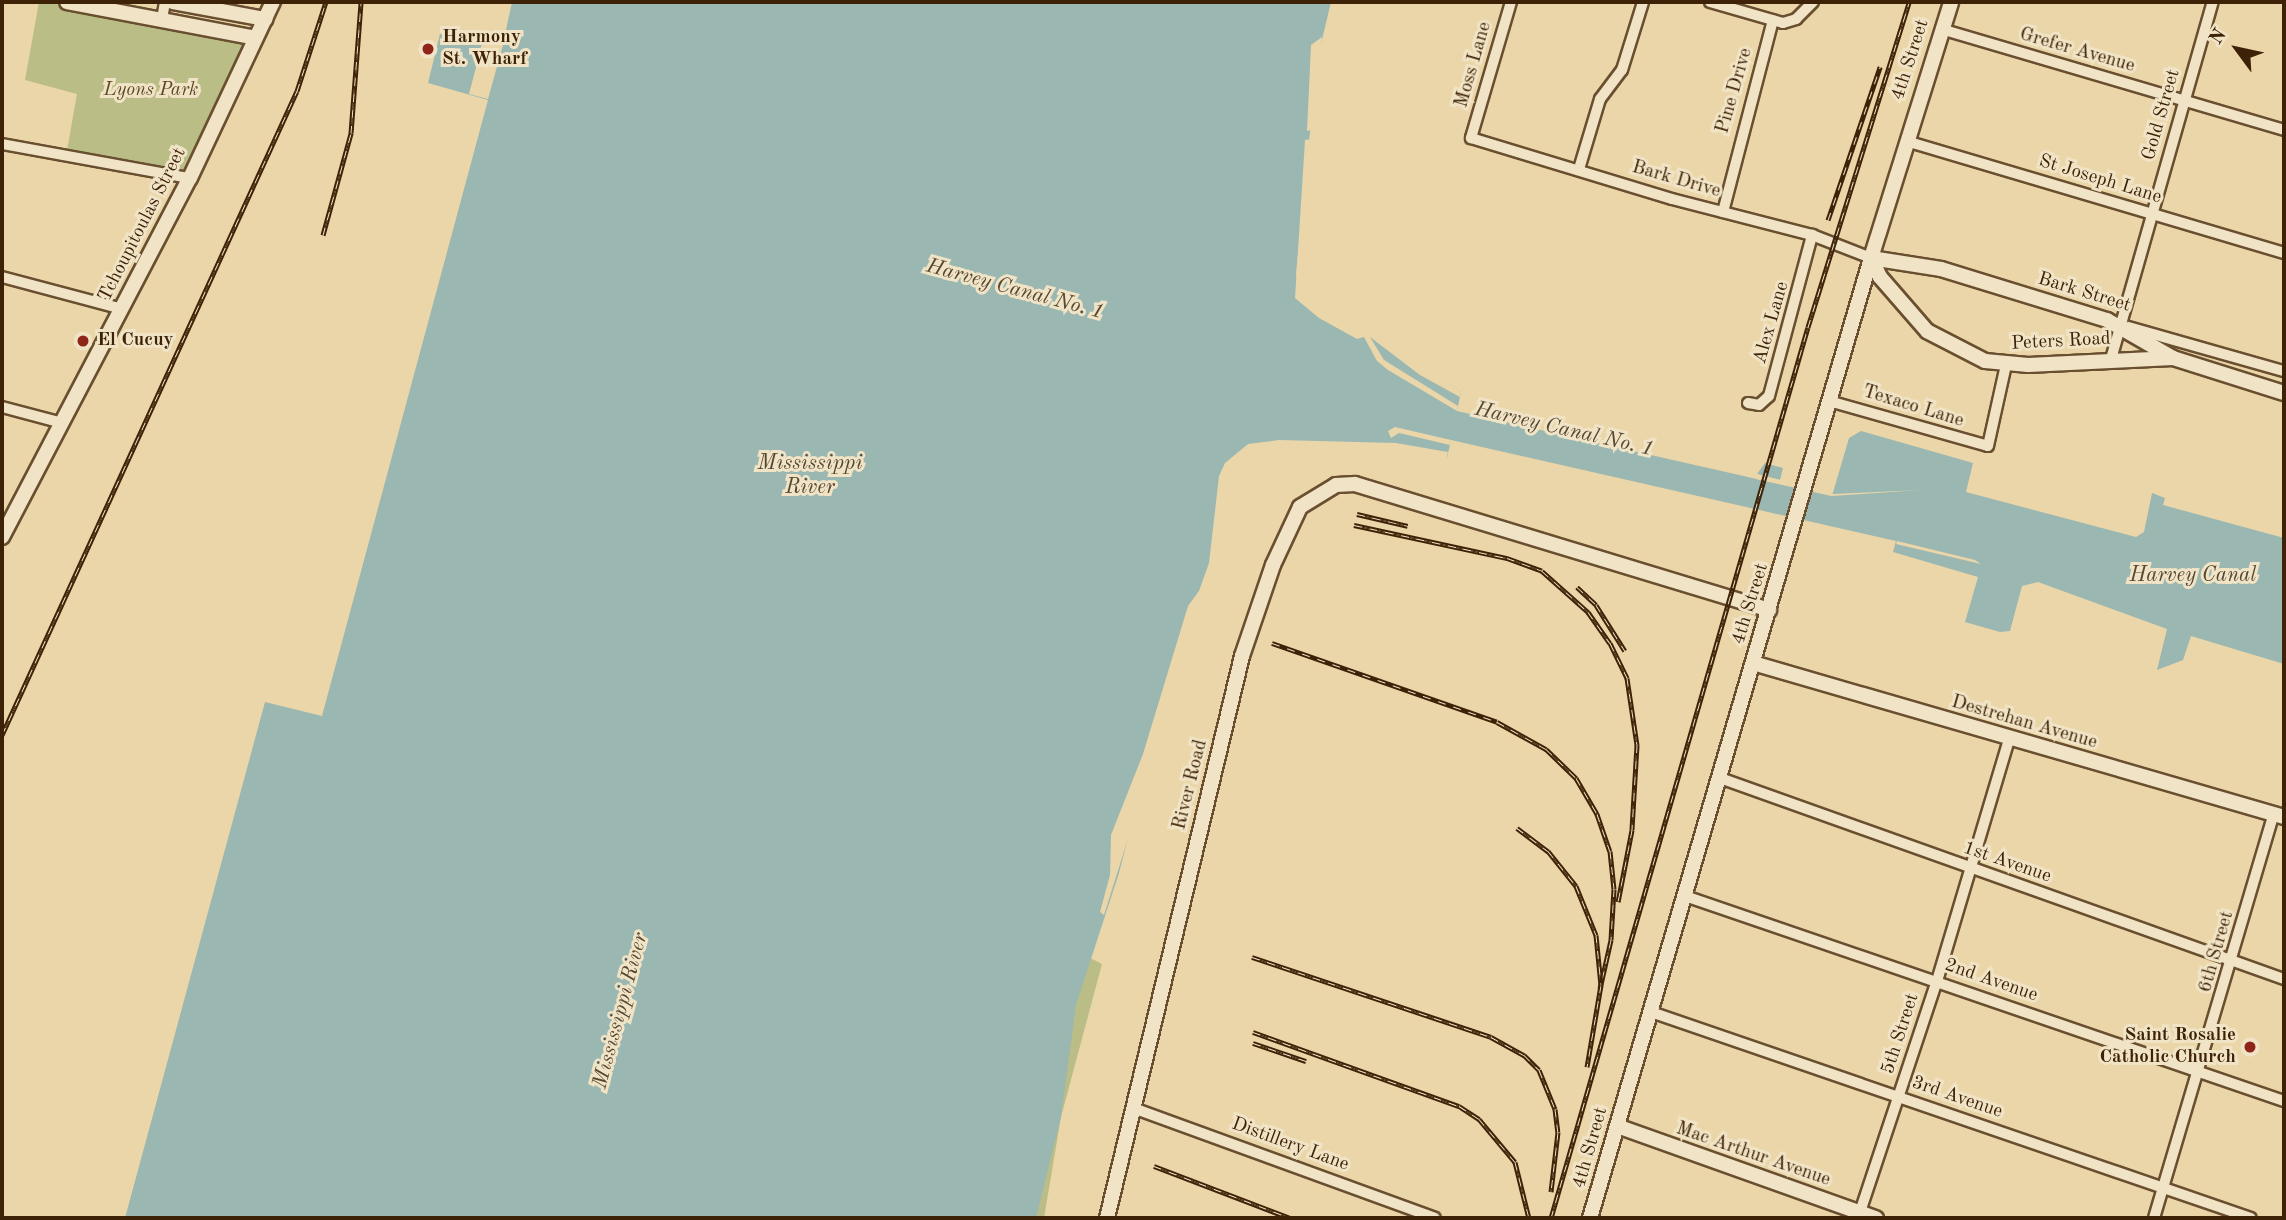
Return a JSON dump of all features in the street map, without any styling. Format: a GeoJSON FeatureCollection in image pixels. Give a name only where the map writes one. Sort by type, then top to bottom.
{"type":"FeatureCollection","features":[{"type":"Feature","properties":{"kind":"main road"},"geometry":{"type":"LineString","coordinates":[[67,2],[256,38]]}},
{"type":"Feature","properties":{"kind":"main road"},"geometry":{"type":"LineString","coordinates":[[173,2],[265,19]]}},
{"type":"Feature","properties":{"kind":"main road","name":"Tchoupitoulas Street"},"geometry":{"type":"LineString","coordinates":[[2,536],[190,178],[273,2]]}},
{"type":"Feature","properties":{"kind":"main road","name":"4th Street"},"geometry":{"type":"LineString","coordinates":[[1590,1218],[1795,527],[1871,258],[1951,2]]}},
{"type":"Feature","properties":{"kind":"main road","name":"Bark Street"},"geometry":{"type":"LineString","coordinates":[[1871,258],[1941,269],[2121,325]]}},
{"type":"Feature","properties":{"kind":"main road","name":"Peters Road"},"geometry":{"type":"LineString","coordinates":[[1871,258],[1880,277],[1938,341],[2006,365],[2173,358]]}},
{"type":"Feature","properties":{"kind":"main road","name":"Peters Road"},"geometry":{"type":"LineString","coordinates":[[2121,325],[2173,358],[2284,393]]}},
{"type":"Feature","properties":{"kind":"main road","name":"River Road"},"geometry":{"type":"LineString","coordinates":[[1107,1218],[1242,656],[1289,526],[1300,507],[1336,485],[1355,484],[1769,610]]}},
{"type":"Feature","properties":{"kind":"main road","name":"Destrehan Avenue"},"geometry":{"type":"LineString","coordinates":[[1753,663],[2279,816]]}},
{"type":"Feature","properties":{"kind":"main road","name":"Mac Arthur Avenue"},"geometry":{"type":"LineString","coordinates":[[1618,1126],[1859,1215],[1876,1218]]}},
{"type":"Feature","properties":{"kind":"street"},"geometry":{"type":"LineString","coordinates":[[162,19],[165,2]]}},
{"type":"Feature","properties":{"kind":"street","name":"Moss Lane"},"geometry":{"type":"LineString","coordinates":[[1471,138],[1511,2]]}},
{"type":"Feature","properties":{"kind":"street"},"geometry":{"type":"LineString","coordinates":[[1579,169],[1600,99],[1622,70],[1643,2]]}},
{"type":"Feature","properties":{"kind":"street"},"geometry":{"type":"LineString","coordinates":[[1710,2],[1742,5],[1773,20],[1796,19],[1813,2]]}},
{"type":"Feature","properties":{"kind":"street","name":"Gold Street"},"geometry":{"type":"LineString","coordinates":[[2111,359],[2213,2]]}},
{"type":"Feature","properties":{"kind":"street","name":"Pine Drive"},"geometry":{"type":"LineString","coordinates":[[1723,212],[1773,20]]}},
{"type":"Feature","properties":{"kind":"street","name":"Grefer Avenue"},"geometry":{"type":"LineString","coordinates":[[1941,29],[2284,130]]}},
{"type":"Feature","properties":{"kind":"street","name":"Bark Drive"},"geometry":{"type":"LineString","coordinates":[[1471,138],[1723,212],[1812,235],[1871,258]]}},
{"type":"Feature","properties":{"kind":"street","name":"St Joseph Lane"},"geometry":{"type":"LineString","coordinates":[[1906,141],[2284,253]]}},
{"type":"Feature","properties":{"kind":"street"},"geometry":{"type":"LineString","coordinates":[[2,144],[190,178]]}},
{"type":"Feature","properties":{"kind":"street","name":"Alex Lane"},"geometry":{"type":"LineString","coordinates":[[1748,403],[1759,405],[1769,396],[1812,235]]}},
{"type":"Feature","properties":{"kind":"street"},"geometry":{"type":"LineString","coordinates":[[2,277],[122,309]]}},
{"type":"Feature","properties":{"kind":"street","name":"Bark Street"},"geometry":{"type":"LineString","coordinates":[[2121,325],[2284,371]]}},
{"type":"Feature","properties":{"kind":"street","name":"Texaco Lane"},"geometry":{"type":"LineString","coordinates":[[1829,401],[1988,446],[2006,365]]}},
{"type":"Feature","properties":{"kind":"street"},"geometry":{"type":"LineString","coordinates":[[2,407],[62,423]]}},
{"type":"Feature","properties":{"kind":"street","name":"5th Street"},"geometry":{"type":"LineString","coordinates":[[1859,1215],[1937,981],[2009,739]]}},
{"type":"Feature","properties":{"kind":"street","name":"1st Avenue"},"geometry":{"type":"LineString","coordinates":[[1720,778],[2284,979]]}},
{"type":"Feature","properties":{"kind":"street","name":"6th Street"},"geometry":{"type":"LineString","coordinates":[[2154,1218],[2279,816]]}},
{"type":"Feature","properties":{"kind":"street","name":"2nd Avenue"},"geometry":{"type":"LineString","coordinates":[[1685,896],[2284,1101]]}},
{"type":"Feature","properties":{"kind":"street","name":"3rd Avenue"},"geometry":{"type":"LineString","coordinates":[[1651,1012],[2251,1218]]}},
{"type":"Feature","properties":{"kind":"street","name":"Distillery Lane"},"geometry":{"type":"LineString","coordinates":[[1133,1108],[1435,1218]]}},
{"type":"Feature","properties":{"kind":"green space","name":"Lyons Park"},"geometry":{"type":"Polygon","coordinates":[[[39,2],[67,2],[256,38],[190,178],[66,156],[77,94],[25,80],[39,2]]]}},
{"type":"Feature","properties":{"kind":"green space"},"geometry":{"type":"Polygon","coordinates":[[[1078,952],[1102,964],[1061,1117],[1044,1218],[1018,1218],[1078,952]]]}},
{"type":"Feature","properties":{"kind":"water","name":"Mississippi River"},"geometry":{"type":"Polygon","coordinates":[[[512,2],[1331,2],[1317,61],[1296,274],[1301,299],[1364,337],[1375,335],[1461,392],[1457,411],[1832,496],[1849,438],[1861,431],[1973,463],[1966,492],[2136,537],[2144,532],[2152,493],[2165,498],[2163,505],[2284,538],[2284,664],[2191,636],[2183,660],[2157,670],[2167,629],[2038,582],[2022,586],[2010,631],[2000,632],[1965,622],[1978,577],[1893,552],[1896,541],[1451,440],[1447,458],[1395,448],[1251,452],[1224,483],[1215,552],[1155,734],[1119,873],[1076,1005],[1061,1117],[1036,1218],[125,1218],[265,702],[322,716],[488,100],[428,83],[440,34],[503,44],[512,2]]]}},
{"type":"Feature","properties":{"kind":"water"},"geometry":{"type":"Polygon","coordinates":[[[1765,463],[1783,468],[1780,480],[1757,474],[1765,463]]]}},
{"type":"Feature","properties":{"kind":"pier"},"geometry":{"type":"Polygon","coordinates":[[[1322,37],[1314,129],[1307,131],[1311,45],[1322,37]]]}},
{"type":"Feature","properties":{"kind":"pier"},"geometry":{"type":"Polygon","coordinates":[[[483,41],[503,45],[488,99],[469,94],[483,41]]]}},
{"type":"Feature","properties":{"kind":"pier"},"geometry":{"type":"Polygon","coordinates":[[[1313,139],[1310,210],[1300,274],[1304,297],[1365,333],[1375,332],[1461,392],[1460,397],[1420,375],[1370,337],[1384,360],[1458,406],[1457,411],[1388,370],[1377,361],[1364,337],[1357,339],[1319,318],[1295,298],[1305,140],[1313,139]]]}},
{"type":"Feature","properties":{"kind":"pier"},"geometry":{"type":"Polygon","coordinates":[[[1395,427],[1451,440],[1450,445],[1399,433],[1391,438],[1388,431],[1395,427]]]}},
{"type":"Feature","properties":{"kind":"pier"},"geometry":{"type":"Polygon","coordinates":[[[1279,440],[1396,443],[1448,452],[1446,461],[1395,451],[1253,455],[1227,485],[1218,553],[1104,915],[1100,912],[1110,875],[1111,835],[1143,754],[1188,606],[1199,591],[1209,563],[1219,476],[1225,463],[1248,444],[1279,440]]]}},
{"type":"Feature","properties":{"kind":"pier"},"geometry":{"type":"Polygon","coordinates":[[[1757,474],[1833,494],[1921,490],[1832,496],[1756,479],[1757,474]]]}},
{"type":"Feature","properties":{"kind":"pier"},"geometry":{"type":"Polygon","coordinates":[[[1897,541],[1975,560],[1981,564],[1896,544],[1897,541]]]}},
{"type":"Feature","properties":{"kind":"railway"},"geometry":{"type":"LineString","coordinates":[[2,735],[297,91],[326,2]]}},
{"type":"Feature","properties":{"kind":"railway"},"geometry":{"type":"LineString","coordinates":[[323,235],[351,133],[361,2]]}},
{"type":"Feature","properties":{"kind":"railway"},"geometry":{"type":"LineString","coordinates":[[1551,1218],[1808,327],[1909,2]]}},
{"type":"Feature","properties":{"kind":"railway"},"geometry":{"type":"LineString","coordinates":[[1828,220],[1880,67]]}},
{"type":"Feature","properties":{"kind":"railway"},"geometry":{"type":"LineString","coordinates":[[1357,514],[1408,526]]}},
{"type":"Feature","properties":{"kind":"railway"},"geometry":{"type":"LineString","coordinates":[[1354,525],[1507,558],[1542,571],[1588,612],[1610,643],[1627,678],[1637,745],[1632,830],[1618,902]]}},
{"type":"Feature","properties":{"kind":"railway"},"geometry":{"type":"LineString","coordinates":[[1577,587],[1596,605],[1625,651]]}},
{"type":"Feature","properties":{"kind":"railway"},"geometry":{"type":"LineString","coordinates":[[1272,643],[1497,722],[1546,749],[1576,778],[1597,814],[1610,851],[1614,889],[1611,940],[1600,989]]}},
{"type":"Feature","properties":{"kind":"railway"},"geometry":{"type":"LineString","coordinates":[[1517,828],[1548,851],[1576,886],[1596,935],[1601,985],[1587,1067]]}},
{"type":"Feature","properties":{"kind":"railway"},"geometry":{"type":"LineString","coordinates":[[1252,957],[1491,1037],[1524,1055],[1539,1070],[1555,1109],[1558,1132],[1551,1192]]}},
{"type":"Feature","properties":{"kind":"railway"},"geometry":{"type":"LineString","coordinates":[[1253,1032],[1459,1106],[1479,1119],[1515,1162],[1529,1218]]}},
{"type":"Feature","properties":{"kind":"railway"},"geometry":{"type":"LineString","coordinates":[[1253,1043],[1306,1061]]}},
{"type":"Feature","properties":{"kind":"railway"},"geometry":{"type":"LineString","coordinates":[[1154,1166],[1290,1218]]}},
{"type":"Feature","properties":{"kind":"place","name":"Harmony St. Wharf"},"geometry":{"type":"Point","coordinates":[428,49]}},
{"type":"Feature","properties":{"kind":"place","name":"El Cucuy"},"geometry":{"type":"Point","coordinates":[83,341]}},
{"type":"Feature","properties":{"kind":"place","name":"Saint Rosalie Catholic Church"},"geometry":{"type":"Point","coordinates":[2250,1047]}},
{"type":"Feature","properties":{"kind":"water label","name":"Harvey Canal No. 1"},"geometry":{"type":"Point","coordinates":[1015,290]}},
{"type":"Feature","properties":{"kind":"water label","name":"Harvey Canal No. 1"},"geometry":{"type":"Point","coordinates":[1564,430]}},
{"type":"Feature","properties":{"kind":"water label","name":"Harvey Canal"},"geometry":{"type":"Point","coordinates":[2193,576]}}]}
